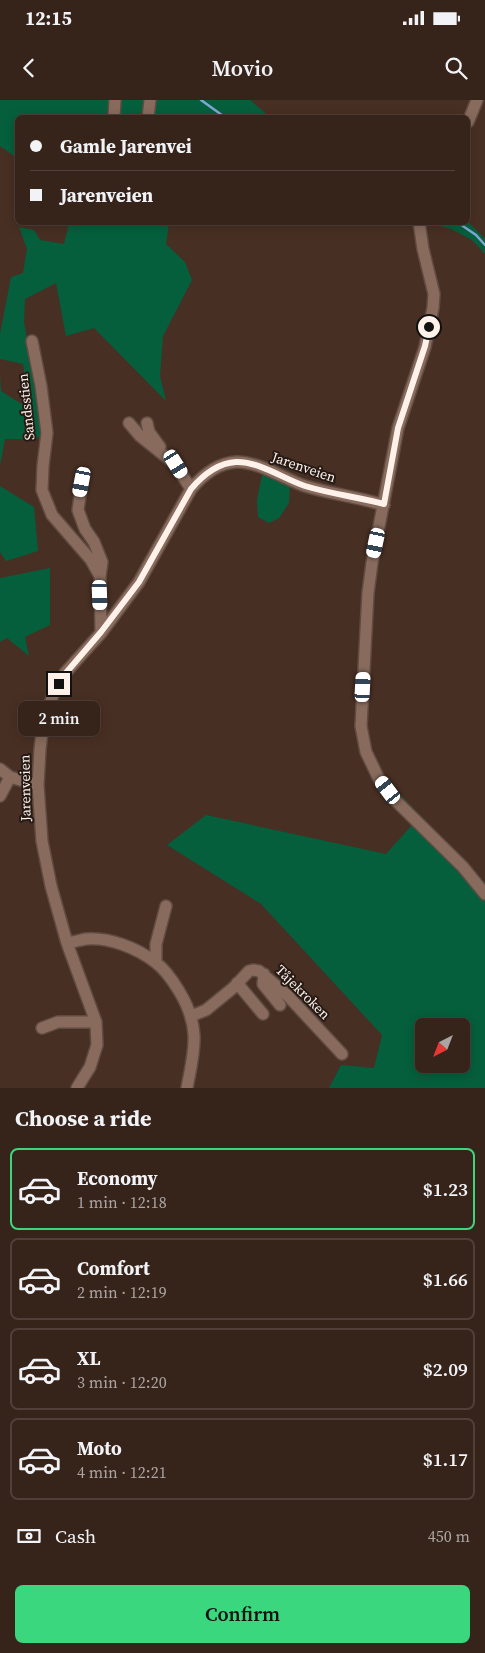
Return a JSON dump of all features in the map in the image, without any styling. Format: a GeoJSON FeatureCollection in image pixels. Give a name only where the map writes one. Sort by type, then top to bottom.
{"type":"FeatureCollection","features":[{"type":"Feature","properties":{"kind":"street"},"geometry":{"type":"LineString","coordinates":[[114,115],[115,100]]}},
{"type":"Feature","properties":{"kind":"street"},"geometry":{"type":"LineString","coordinates":[[148,115],[150,100]]}},
{"type":"Feature","properties":{"kind":"street"},"geometry":{"type":"LineString","coordinates":[[470,117],[477,100]]}},
{"type":"Feature","properties":{"kind":"street"},"geometry":{"type":"LineString","coordinates":[[419,225],[434,294],[433,308],[425,346],[398,428],[372,563],[368,593],[361,726],[366,752],[379,779],[396,801],[463,867],[485,894]]}},
{"type":"Feature","properties":{"kind":"street","name":"Sandsstien"},"geometry":{"type":"LineString","coordinates":[[32,341],[41,386],[47,433],[42,490],[52,515],[91,560],[100,576]]}},
{"type":"Feature","properties":{"kind":"street"},"geometry":{"type":"LineString","coordinates":[[129,423],[140,436],[176,464],[191,489]]}},
{"type":"Feature","properties":{"kind":"street"},"geometry":{"type":"LineString","coordinates":[[147,423],[149,432],[168,458]]}},
{"type":"Feature","properties":{"kind":"street","name":"Jarenveien"},"geometry":{"type":"LineString","coordinates":[[77,1088],[90,1067],[97,1045],[96,1022],[68,943],[51,886],[42,841],[38,785],[40,749],[42,724],[53,694],[65,674],[101,632],[139,582],[191,489],[200,478],[212,470],[237,462],[255,465],[303,485],[326,492],[384,504]]}},
{"type":"Feature","properties":{"kind":"street"},"geometry":{"type":"LineString","coordinates":[[82,482],[78,499],[78,510],[85,529],[94,542],[102,562],[100,576],[101,632]]}},
{"type":"Feature","properties":{"kind":"street"},"geometry":{"type":"LineString","coordinates":[[0,769],[10,777],[38,785]]}},
{"type":"Feature","properties":{"kind":"street"},"geometry":{"type":"LineString","coordinates":[[0,796],[10,777]]}},
{"type":"Feature","properties":{"kind":"street"},"geometry":{"type":"LineString","coordinates":[[156,962],[156,944],[166,906]]}},
{"type":"Feature","properties":{"kind":"street"},"geometry":{"type":"LineString","coordinates":[[68,943],[88,939],[108,941],[132,948],[156,962],[174,983],[184,998],[191,1016],[194,1035],[192,1063],[187,1088]]}},
{"type":"Feature","properties":{"kind":"street","name":"Tåjekroken"},"geometry":{"type":"LineString","coordinates":[[191,1016],[206,1010],[248,971],[259,971],[288,996],[342,1054]]}},
{"type":"Feature","properties":{"kind":"street"},"geometry":{"type":"LineString","coordinates":[[264,974],[263,984],[280,1006]]}},
{"type":"Feature","properties":{"kind":"street"},"geometry":{"type":"LineString","coordinates":[[237,983],[263,1014]]}},
{"type":"Feature","properties":{"kind":"street"},"geometry":{"type":"LineString","coordinates":[[42,1028],[58,1022],[96,1022]]}},
{"type":"Feature","properties":{"kind":"green space"},"geometry":{"type":"Polygon","coordinates":[[[0,100],[250,100],[268,115],[15,115],[15,157],[0,146],[0,100]]]}},
{"type":"Feature","properties":{"kind":"green space"},"geometry":{"type":"Polygon","coordinates":[[[470,224],[485,239],[485,254],[472,240],[451,229],[436,225],[470,224]]]}},
{"type":"Feature","properties":{"kind":"green space"},"geometry":{"type":"Polygon","coordinates":[[[69,225],[169,225],[166,244],[185,262],[192,280],[163,336],[160,376],[166,401],[94,328],[66,336],[56,283],[25,299],[24,322],[44,434],[35,439],[23,364],[0,359],[0,334],[11,277],[23,273],[27,249],[19,227],[34,230],[40,240],[64,244],[69,225]]]}},
{"type":"Feature","properties":{"kind":"green space"},"geometry":{"type":"Polygon","coordinates":[[[0,373],[1,391],[23,405],[26,439],[5,439],[0,466],[0,373]]]}},
{"type":"Feature","properties":{"kind":"green space"},"geometry":{"type":"Polygon","coordinates":[[[262,475],[290,483],[289,503],[279,518],[269,523],[258,517],[257,500],[262,475]]]}},
{"type":"Feature","properties":{"kind":"green space"},"geometry":{"type":"Polygon","coordinates":[[[0,486],[34,507],[38,551],[6,561],[0,552],[0,486]]]}},
{"type":"Feature","properties":{"kind":"green space"},"geometry":{"type":"Polygon","coordinates":[[[50,568],[50,625],[25,637],[29,656],[7,638],[0,642],[0,578],[50,568]]]}},
{"type":"Feature","properties":{"kind":"green space"},"geometry":{"type":"Polygon","coordinates":[[[394,788],[485,883],[485,1088],[329,1088],[341,1065],[374,1068],[382,1035],[261,904],[167,845],[206,815],[386,854],[412,825],[394,788]]]}},
{"type":"Feature","properties":{"kind":"waterway"},"geometry":{"type":"LineString","coordinates":[[201,100],[222,115]]}},
{"type":"Feature","properties":{"kind":"waterway"},"geometry":{"type":"LineString","coordinates":[[461,225],[476,235],[485,245]]}},
{"type":"Feature","properties":{"kind":"route"},"geometry":{"type":"LineString","coordinates":[[59,684],[65,674],[124,604],[155,555],[191,489],[200,478],[212,470],[230,463],[246,463],[326,492],[384,504],[398,428],[425,346],[429,327]]}}]}
